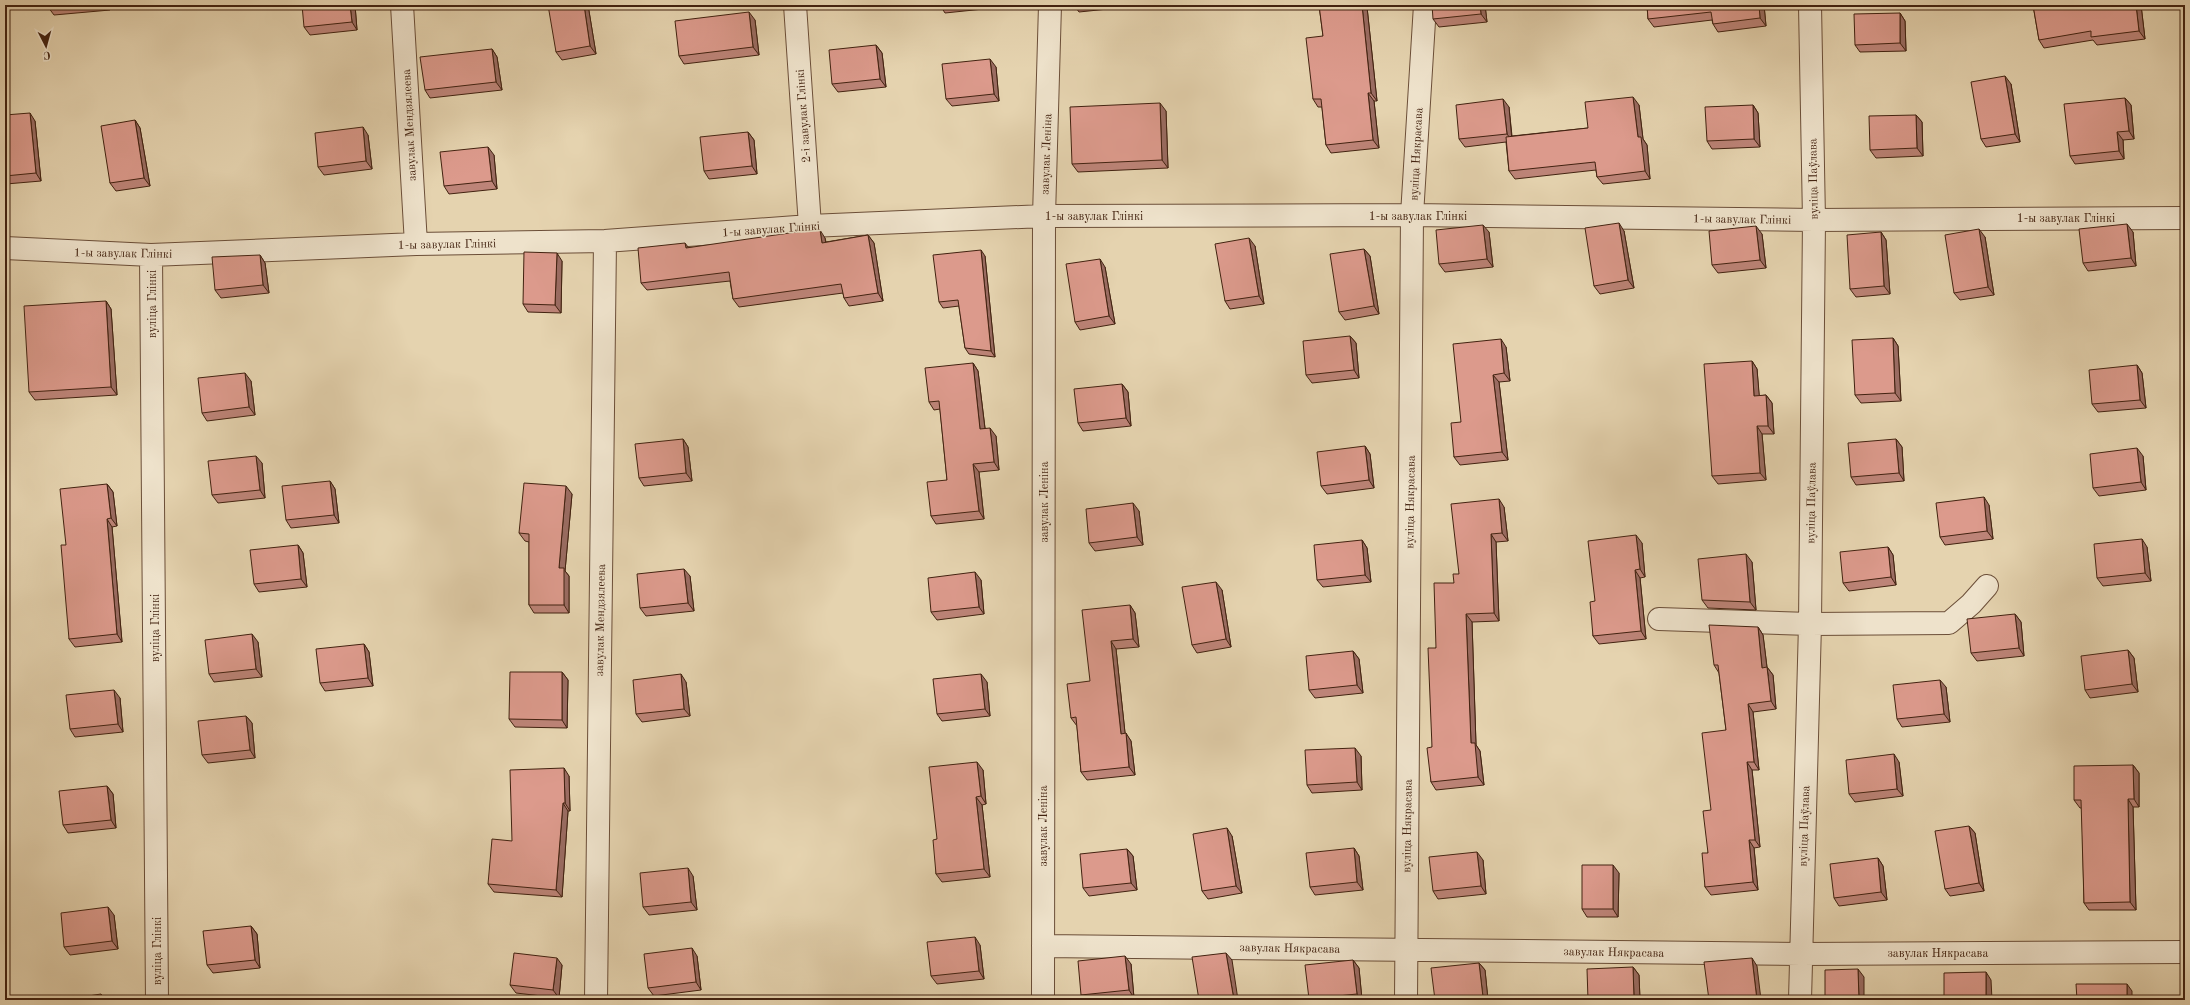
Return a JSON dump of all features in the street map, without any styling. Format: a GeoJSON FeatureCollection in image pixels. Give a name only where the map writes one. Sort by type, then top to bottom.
{"type":"FeatureCollection","features":[{"type":"Feature","properties":{"kind":"street","name":"завулак Мендзялеева"},"geometry":{"type":"LineString","coordinates":[[402,5],[416,244]]}},
{"type":"Feature","properties":{"kind":"street","name":"2-і завулак Глінкі"},"geometry":{"type":"LineString","coordinates":[[795,5],[810,226]]}},
{"type":"Feature","properties":{"kind":"street","name":"завулак Леніна"},"geometry":{"type":"LineString","coordinates":[[1043,1000],[1044,216],[1050,5]]}},
{"type":"Feature","properties":{"kind":"street","name":"вуліца Някрасава"},"geometry":{"type":"LineString","coordinates":[[1406,1000],[1412,216],[1425,5]]}},
{"type":"Feature","properties":{"kind":"street","name":"вуліца Паўлава"},"geometry":{"type":"LineString","coordinates":[[1800,1000],[1810,624],[1814,220],[1810,5]]}},
{"type":"Feature","properties":{"kind":"street","name":"1-ы завулак Глінкі"},"geometry":{"type":"LineString","coordinates":[[5,248],[152,255],[416,244],[604,241],[810,226],[1044,216],[1412,216],[1814,220],[2185,218]]}},
{"type":"Feature","properties":{"kind":"street","name":"завулак Мендзялеева"},"geometry":{"type":"LineString","coordinates":[[596,1000],[604,241]]}},
{"type":"Feature","properties":{"kind":"street","name":"вуліца Глінкі"},"geometry":{"type":"LineString","coordinates":[[152,255],[157,1000]]}},
{"type":"Feature","properties":{"kind":"street"},"geometry":{"type":"LineString","coordinates":[[1659,619],[1810,624],[1949,623],[1972,604],[1987,586]]}},
{"type":"Feature","properties":{"kind":"street","name":"завулак Някрасава"},"geometry":{"type":"LineString","coordinates":[[1043,946],[1801,954],[2185,952]]}},
{"type":"Feature","properties":{"kind":"building"},"geometry":{"type":"Polygon","coordinates":[[[48,5],[76,5],[48,7],[48,5]]]}},
{"type":"Feature","properties":{"kind":"building"},"geometry":{"type":"Polygon","coordinates":[[[302,5],[350,5],[352,22],[304,27],[302,5]]]}},
{"type":"Feature","properties":{"kind":"building"},"geometry":{"type":"Polygon","coordinates":[[[548,5],[584,5],[590,46],[556,52],[548,5]]]}},
{"type":"Feature","properties":{"kind":"building"},"geometry":{"type":"Polygon","coordinates":[[[1319,5],[1362,5],[1371,93],[1368,93],[1373,140],[1326,145],[1321,99],[1313,99],[1306,38],[1323,36],[1319,5]]]}},
{"type":"Feature","properties":{"kind":"building"},"geometry":{"type":"Polygon","coordinates":[[[1432,5],[1480,5],[1481,14],[1433,19],[1432,5]]]}},
{"type":"Feature","properties":{"kind":"building"},"geometry":{"type":"Polygon","coordinates":[[[1647,5],[1759,5],[1760,18],[1713,24],[1711,12],[1648,19],[1647,5]]]}},
{"type":"Feature","properties":{"kind":"building"},"geometry":{"type":"Polygon","coordinates":[[[2033,5],[2136,5],[2139,31],[2091,37],[2091,31],[2039,40],[2033,5]]]}},
{"type":"Feature","properties":{"kind":"building"},"geometry":{"type":"Polygon","coordinates":[[[749,12],[753,47],[679,56],[675,21],[749,12]]]}},
{"type":"Feature","properties":{"kind":"building"},"geometry":{"type":"Polygon","coordinates":[[[1900,13],[1900,43],[1855,45],[1854,14],[1900,13]]]}},
{"type":"Feature","properties":{"kind":"building"},"geometry":{"type":"Polygon","coordinates":[[[876,45],[880,79],[832,84],[829,50],[876,45]]]}},
{"type":"Feature","properties":{"kind":"building"},"geometry":{"type":"Polygon","coordinates":[[[492,49],[496,82],[425,90],[420,57],[492,49]]]}},
{"type":"Feature","properties":{"kind":"building"},"geometry":{"type":"Polygon","coordinates":[[[990,59],[994,94],[946,99],[942,64],[990,59]]]}},
{"type":"Feature","properties":{"kind":"building"},"geometry":{"type":"Polygon","coordinates":[[[2005,76],[2015,134],[1981,139],[1971,82],[2005,76]]]}},
{"type":"Feature","properties":{"kind":"building"},"geometry":{"type":"Polygon","coordinates":[[[1633,97],[1638,137],[1641,137],[1645,171],[1597,177],[1595,162],[1509,171],[1506,137],[1588,128],[1585,102],[1633,97]]]}},
{"type":"Feature","properties":{"kind":"building"},"geometry":{"type":"Polygon","coordinates":[[[2125,98],[2129,131],[2117,132],[2119,151],[2070,156],[2064,104],[2125,98]]]}},
{"type":"Feature","properties":{"kind":"building"},"geometry":{"type":"Polygon","coordinates":[[[1503,99],[1507,134],[1459,139],[1456,105],[1503,99]]]}},
{"type":"Feature","properties":{"kind":"building"},"geometry":{"type":"Polygon","coordinates":[[[1160,103],[1162,160],[1072,164],[1070,107],[1160,103]]]}},
{"type":"Feature","properties":{"kind":"building"},"geometry":{"type":"Polygon","coordinates":[[[1753,105],[1754,139],[1707,141],[1705,107],[1753,105]]]}},
{"type":"Feature","properties":{"kind":"building"},"geometry":{"type":"Polygon","coordinates":[[[30,113],[36,173],[5,176],[5,115],[30,113]]]}},
{"type":"Feature","properties":{"kind":"building"},"geometry":{"type":"Polygon","coordinates":[[[1916,115],[1917,148],[1870,150],[1869,116],[1916,115]]]}},
{"type":"Feature","properties":{"kind":"building"},"geometry":{"type":"Polygon","coordinates":[[[135,120],[144,178],[110,183],[101,126],[135,120]]]}},
{"type":"Feature","properties":{"kind":"building"},"geometry":{"type":"Polygon","coordinates":[[[363,127],[366,161],[318,167],[315,133],[363,127]]]}},
{"type":"Feature","properties":{"kind":"building"},"geometry":{"type":"Polygon","coordinates":[[[748,132],[752,166],[704,171],[700,137],[748,132]]]}},
{"type":"Feature","properties":{"kind":"building"},"geometry":{"type":"Polygon","coordinates":[[[488,147],[492,181],[444,186],[440,152],[488,147]]]}},
{"type":"Feature","properties":{"kind":"building"},"geometry":{"type":"Polygon","coordinates":[[[1619,223],[1628,280],[1594,286],[1585,228],[1619,223]]]}},
{"type":"Feature","properties":{"kind":"building"},"geometry":{"type":"Polygon","coordinates":[[[2127,224],[2131,258],[2083,263],[2079,229],[2127,224]]]}},
{"type":"Feature","properties":{"kind":"building"},"geometry":{"type":"Polygon","coordinates":[[[1483,225],[1487,259],[1439,264],[1436,230],[1483,225]]]}},
{"type":"Feature","properties":{"kind":"building"},"geometry":{"type":"Polygon","coordinates":[[[1756,226],[1760,260],[1712,265],[1709,231],[1756,226]]]}},
{"type":"Feature","properties":{"kind":"building"},"geometry":{"type":"Polygon","coordinates":[[[1979,229],[1988,287],[1954,293],[1945,235],[1979,229]]]}},
{"type":"Feature","properties":{"kind":"building"},"geometry":{"type":"Polygon","coordinates":[[[810,230],[820,230],[822,243],[868,235],[878,293],[844,298],[841,284],[733,299],[729,272],[641,283],[638,248],[685,243],[686,248],[810,230]]]}},
{"type":"Feature","properties":{"kind":"building"},"geometry":{"type":"Polygon","coordinates":[[[1881,232],[1884,286],[1850,289],[1847,235],[1881,232]]]}},
{"type":"Feature","properties":{"kind":"building"},"geometry":{"type":"Polygon","coordinates":[[[1249,238],[1259,296],[1225,301],[1215,244],[1249,238]]]}},
{"type":"Feature","properties":{"kind":"building"},"geometry":{"type":"Polygon","coordinates":[[[1364,249],[1374,306],[1339,312],[1330,254],[1364,249]]]}},
{"type":"Feature","properties":{"kind":"building"},"geometry":{"type":"Polygon","coordinates":[[[981,250],[991,351],[965,348],[958,300],[939,302],[933,255],[981,250]]]}},
{"type":"Feature","properties":{"kind":"building"},"geometry":{"type":"Polygon","coordinates":[[[524,252],[557,253],[555,305],[523,304],[524,252]]]}},
{"type":"Feature","properties":{"kind":"building"},"geometry":{"type":"Polygon","coordinates":[[[260,255],[263,285],[215,290],[212,257],[260,255]]]}},
{"type":"Feature","properties":{"kind":"building"},"geometry":{"type":"Polygon","coordinates":[[[1100,259],[1109,316],[1075,322],[1066,264],[1100,259]]]}},
{"type":"Feature","properties":{"kind":"building"},"geometry":{"type":"Polygon","coordinates":[[[106,301],[111,387],[29,392],[24,306],[106,301]]]}},
{"type":"Feature","properties":{"kind":"building"},"geometry":{"type":"Polygon","coordinates":[[[1350,336],[1354,370],[1306,375],[1303,341],[1350,336]]]}},
{"type":"Feature","properties":{"kind":"building"},"geometry":{"type":"Polygon","coordinates":[[[1893,338],[1895,393],[1855,395],[1852,340],[1893,338]]]}},
{"type":"Feature","properties":{"kind":"building"},"geometry":{"type":"Polygon","coordinates":[[[1501,339],[1504,373],[1493,375],[1502,452],[1454,457],[1451,423],[1461,422],[1453,344],[1501,339]]]}},
{"type":"Feature","properties":{"kind":"building"},"geometry":{"type":"Polygon","coordinates":[[[1752,361],[1754,396],[1766,395],[1768,426],[1757,426],[1760,473],[1712,476],[1704,364],[1752,361]]]}},
{"type":"Feature","properties":{"kind":"building"},"geometry":{"type":"Polygon","coordinates":[[[973,363],[980,429],[990,428],[994,462],[973,464],[979,511],[931,516],[927,482],[947,480],[939,401],[929,402],[925,368],[973,363]]]}},
{"type":"Feature","properties":{"kind":"building"},"geometry":{"type":"Polygon","coordinates":[[[2137,365],[2140,400],[2092,404],[2089,370],[2137,365]]]}},
{"type":"Feature","properties":{"kind":"building"},"geometry":{"type":"Polygon","coordinates":[[[245,373],[249,407],[202,413],[198,378],[245,373]]]}},
{"type":"Feature","properties":{"kind":"building"},"geometry":{"type":"Polygon","coordinates":[[[1122,384],[1126,418],[1078,423],[1074,389],[1122,384]]]}},
{"type":"Feature","properties":{"kind":"building"},"geometry":{"type":"Polygon","coordinates":[[[683,439],[686,473],[639,478],[635,444],[683,439]]]}},
{"type":"Feature","properties":{"kind":"building"},"geometry":{"type":"Polygon","coordinates":[[[1896,439],[1899,473],[1851,477],[1848,443],[1896,439]]]}},
{"type":"Feature","properties":{"kind":"building"},"geometry":{"type":"Polygon","coordinates":[[[1365,446],[1369,480],[1321,486],[1317,452],[1365,446]]]}},
{"type":"Feature","properties":{"kind":"building"},"geometry":{"type":"Polygon","coordinates":[[[2137,448],[2141,482],[2093,488],[2090,454],[2137,448]]]}},
{"type":"Feature","properties":{"kind":"building"},"geometry":{"type":"Polygon","coordinates":[[[256,456],[260,490],[212,495],[208,461],[256,456]]]}},
{"type":"Feature","properties":{"kind":"building"},"geometry":{"type":"Polygon","coordinates":[[[330,481],[334,515],[286,520],[282,486],[330,481]]]}},
{"type":"Feature","properties":{"kind":"building"},"geometry":{"type":"Polygon","coordinates":[[[524,483],[566,486],[559,568],[564,568],[564,605],[529,605],[529,534],[519,533],[524,483]]]}},
{"type":"Feature","properties":{"kind":"building"},"geometry":{"type":"Polygon","coordinates":[[[107,484],[111,518],[107,519],[117,634],[69,639],[61,545],[66,545],[60,489],[107,484]]]}},
{"type":"Feature","properties":{"kind":"building"},"geometry":{"type":"Polygon","coordinates":[[[1984,497],[1987,531],[1940,537],[1936,503],[1984,497]]]}},
{"type":"Feature","properties":{"kind":"building"},"geometry":{"type":"Polygon","coordinates":[[[1499,499],[1502,533],[1491,534],[1494,613],[1466,614],[1471,743],[1475,743],[1478,777],[1431,782],[1427,748],[1432,747],[1428,648],[1436,648],[1434,583],[1454,583],[1453,574],[1459,574],[1451,504],[1499,499]]]}},
{"type":"Feature","properties":{"kind":"building"},"geometry":{"type":"Polygon","coordinates":[[[1133,503],[1137,537],[1089,543],[1086,509],[1133,503]]]}},
{"type":"Feature","properties":{"kind":"building"},"geometry":{"type":"Polygon","coordinates":[[[1636,535],[1640,569],[1635,570],[1641,631],[1593,636],[1590,602],[1595,601],[1588,541],[1636,535]]]}},
{"type":"Feature","properties":{"kind":"building"},"geometry":{"type":"Polygon","coordinates":[[[2142,539],[2145,573],[2097,578],[2094,544],[2142,539]]]}},
{"type":"Feature","properties":{"kind":"building"},"geometry":{"type":"Polygon","coordinates":[[[1362,540],[1365,575],[1317,580],[1314,545],[1362,540]]]}},
{"type":"Feature","properties":{"kind":"building"},"geometry":{"type":"Polygon","coordinates":[[[298,545],[301,579],[254,584],[250,550],[298,545]]]}},
{"type":"Feature","properties":{"kind":"building"},"geometry":{"type":"Polygon","coordinates":[[[1888,547],[1891,577],[1843,583],[1840,552],[1888,547]]]}},
{"type":"Feature","properties":{"kind":"building"},"geometry":{"type":"Polygon","coordinates":[[[1746,554],[1750,602],[1702,600],[1698,559],[1746,554]]]}},
{"type":"Feature","properties":{"kind":"building"},"geometry":{"type":"Polygon","coordinates":[[[684,569],[688,603],[640,608],[637,574],[684,569]]]}},
{"type":"Feature","properties":{"kind":"building"},"geometry":{"type":"Polygon","coordinates":[[[975,572],[979,607],[931,612],[928,578],[975,572]]]}},
{"type":"Feature","properties":{"kind":"building"},"geometry":{"type":"Polygon","coordinates":[[[1216,582],[1226,639],[1192,645],[1182,587],[1216,582]]]}},
{"type":"Feature","properties":{"kind":"building"},"geometry":{"type":"Polygon","coordinates":[[[1130,605],[1133,639],[1111,641],[1121,734],[1126,733],[1129,767],[1081,772],[1076,717],[1071,718],[1067,684],[1090,681],[1082,610],[1130,605]]]}},
{"type":"Feature","properties":{"kind":"building"},"geometry":{"type":"Polygon","coordinates":[[[2015,614],[2019,648],[1971,653],[1967,619],[2015,614]]]}},
{"type":"Feature","properties":{"kind":"building"},"geometry":{"type":"Polygon","coordinates":[[[1709,625],[1758,627],[1762,668],[1767,667],[1771,701],[1748,704],[1754,762],[1747,762],[1755,840],[1749,840],[1753,882],[1705,887],[1702,853],[1708,853],[1703,811],[1711,810],[1702,733],[1726,730],[1718,665],[1714,665],[1709,625]]]}},
{"type":"Feature","properties":{"kind":"building"},"geometry":{"type":"Polygon","coordinates":[[[252,634],[256,669],[209,674],[205,640],[252,634]]]}},
{"type":"Feature","properties":{"kind":"building"},"geometry":{"type":"Polygon","coordinates":[[[364,644],[368,678],[320,683],[316,649],[364,644]]]}},
{"type":"Feature","properties":{"kind":"building"},"geometry":{"type":"Polygon","coordinates":[[[2128,650],[2132,684],[2085,690],[2081,656],[2128,650]]]}},
{"type":"Feature","properties":{"kind":"building"},"geometry":{"type":"Polygon","coordinates":[[[1353,651],[1357,685],[1309,690],[1306,656],[1353,651]]]}},
{"type":"Feature","properties":{"kind":"building"},"geometry":{"type":"Polygon","coordinates":[[[510,672],[562,672],[562,720],[509,719],[510,672]]]}},
{"type":"Feature","properties":{"kind":"building"},"geometry":{"type":"Polygon","coordinates":[[[681,674],[684,709],[636,714],[633,680],[681,674]]]}},
{"type":"Feature","properties":{"kind":"building"},"geometry":{"type":"Polygon","coordinates":[[[981,674],[985,709],[937,714],[933,679],[981,674]]]}},
{"type":"Feature","properties":{"kind":"building"},"geometry":{"type":"Polygon","coordinates":[[[1940,680],[1944,714],[1897,719],[1893,685],[1940,680]]]}},
{"type":"Feature","properties":{"kind":"building"},"geometry":{"type":"Polygon","coordinates":[[[114,690],[118,724],[70,729],[66,695],[114,690]]]}},
{"type":"Feature","properties":{"kind":"building"},"geometry":{"type":"Polygon","coordinates":[[[246,716],[250,750],[202,755],[198,721],[246,716]]]}},
{"type":"Feature","properties":{"kind":"building"},"geometry":{"type":"Polygon","coordinates":[[[1355,748],[1357,782],[1307,785],[1305,750],[1355,748]]]}},
{"type":"Feature","properties":{"kind":"building"},"geometry":{"type":"Polygon","coordinates":[[[1894,754],[1897,789],[1849,794],[1846,760],[1894,754]]]}},
{"type":"Feature","properties":{"kind":"building"},"geometry":{"type":"Polygon","coordinates":[[[977,762],[981,796],[976,797],[984,869],[936,874],[933,840],[937,839],[929,767],[977,762]]]}},
{"type":"Feature","properties":{"kind":"building"},"geometry":{"type":"Polygon","coordinates":[[[2133,765],[2134,799],[2128,799],[2130,902],[2084,903],[2081,800],[2074,800],[2074,766],[2133,765]]]}},
{"type":"Feature","properties":{"kind":"building"},"geometry":{"type":"Polygon","coordinates":[[[564,768],[565,803],[563,803],[556,890],[488,884],[492,839],[512,841],[510,770],[564,768]]]}},
{"type":"Feature","properties":{"kind":"building"},"geometry":{"type":"Polygon","coordinates":[[[107,786],[111,820],[63,825],[59,791],[107,786]]]}},
{"type":"Feature","properties":{"kind":"building"},"geometry":{"type":"Polygon","coordinates":[[[1969,826],[1979,883],[1945,889],[1935,831],[1969,826]]]}},
{"type":"Feature","properties":{"kind":"building"},"geometry":{"type":"Polygon","coordinates":[[[1227,828],[1236,886],[1202,891],[1193,834],[1227,828]]]}},
{"type":"Feature","properties":{"kind":"building"},"geometry":{"type":"Polygon","coordinates":[[[1354,848],[1357,882],[1310,887],[1306,853],[1354,848]]]}},
{"type":"Feature","properties":{"kind":"building"},"geometry":{"type":"Polygon","coordinates":[[[1127,849],[1131,883],[1083,888],[1080,854],[1127,849]]]}},
{"type":"Feature","properties":{"kind":"building"},"geometry":{"type":"Polygon","coordinates":[[[1477,852],[1481,886],[1433,891],[1429,857],[1477,852]]]}},
{"type":"Feature","properties":{"kind":"building"},"geometry":{"type":"Polygon","coordinates":[[[1878,858],[1881,892],[1834,898],[1830,864],[1878,858]]]}},
{"type":"Feature","properties":{"kind":"building"},"geometry":{"type":"Polygon","coordinates":[[[1582,865],[1613,865],[1613,909],[1582,909],[1582,865]]]}},
{"type":"Feature","properties":{"kind":"building"},"geometry":{"type":"Polygon","coordinates":[[[688,868],[691,902],[643,907],[640,873],[688,868]]]}},
{"type":"Feature","properties":{"kind":"building"},"geometry":{"type":"Polygon","coordinates":[[[108,907],[112,941],[64,947],[61,913],[108,907]]]}},
{"type":"Feature","properties":{"kind":"building"},"geometry":{"type":"Polygon","coordinates":[[[251,926],[255,960],[207,965],[203,931],[251,926]]]}},
{"type":"Feature","properties":{"kind":"building"},"geometry":{"type":"Polygon","coordinates":[[[975,937],[979,971],[931,976],[927,942],[975,937]]]}},
{"type":"Feature","properties":{"kind":"building"},"geometry":{"type":"Polygon","coordinates":[[[692,948],[696,982],[648,988],[644,954],[692,948]]]}},
{"type":"Feature","properties":{"kind":"building"},"geometry":{"type":"Polygon","coordinates":[[[514,953],[557,958],[553,990],[510,985],[514,953]]]}},
{"type":"Feature","properties":{"kind":"building"},"geometry":{"type":"Polygon","coordinates":[[[1226,953],[1234,1000],[1199,1000],[1192,957],[1226,953]]]}},
{"type":"Feature","properties":{"kind":"building"},"geometry":{"type":"Polygon","coordinates":[[[1125,956],[1129,990],[1081,995],[1078,961],[1125,956]]]}},
{"type":"Feature","properties":{"kind":"building"},"geometry":{"type":"Polygon","coordinates":[[[1752,958],[1757,1000],[1709,1000],[1704,962],[1752,958]]]}},
{"type":"Feature","properties":{"kind":"building"},"geometry":{"type":"Polygon","coordinates":[[[1353,960],[1357,994],[1309,999],[1305,965],[1353,960]]]}},
{"type":"Feature","properties":{"kind":"building"},"geometry":{"type":"Polygon","coordinates":[[[1479,963],[1483,997],[1435,1000],[1431,968],[1479,963]]]}},
{"type":"Feature","properties":{"kind":"building"},"geometry":{"type":"Polygon","coordinates":[[[1633,967],[1634,998],[1588,1000],[1587,969],[1633,967]]]}},
{"type":"Feature","properties":{"kind":"building"},"geometry":{"type":"Polygon","coordinates":[[[1858,969],[1859,1000],[1825,1000],[1825,970],[1858,969]]]}},
{"type":"Feature","properties":{"kind":"building"},"geometry":{"type":"Polygon","coordinates":[[[1986,972],[1986,1000],[1944,1000],[1944,973],[1986,972]]]}},
{"type":"Feature","properties":{"kind":"building"},"geometry":{"type":"Polygon","coordinates":[[[2076,984],[2127,984],[2127,1000],[2077,1000],[2076,984]]]}},
{"type":"Feature","properties":{"kind":"building"},"geometry":{"type":"Polygon","coordinates":[[[101,994],[102,1000],[63,1000],[101,994]]]}}]}
